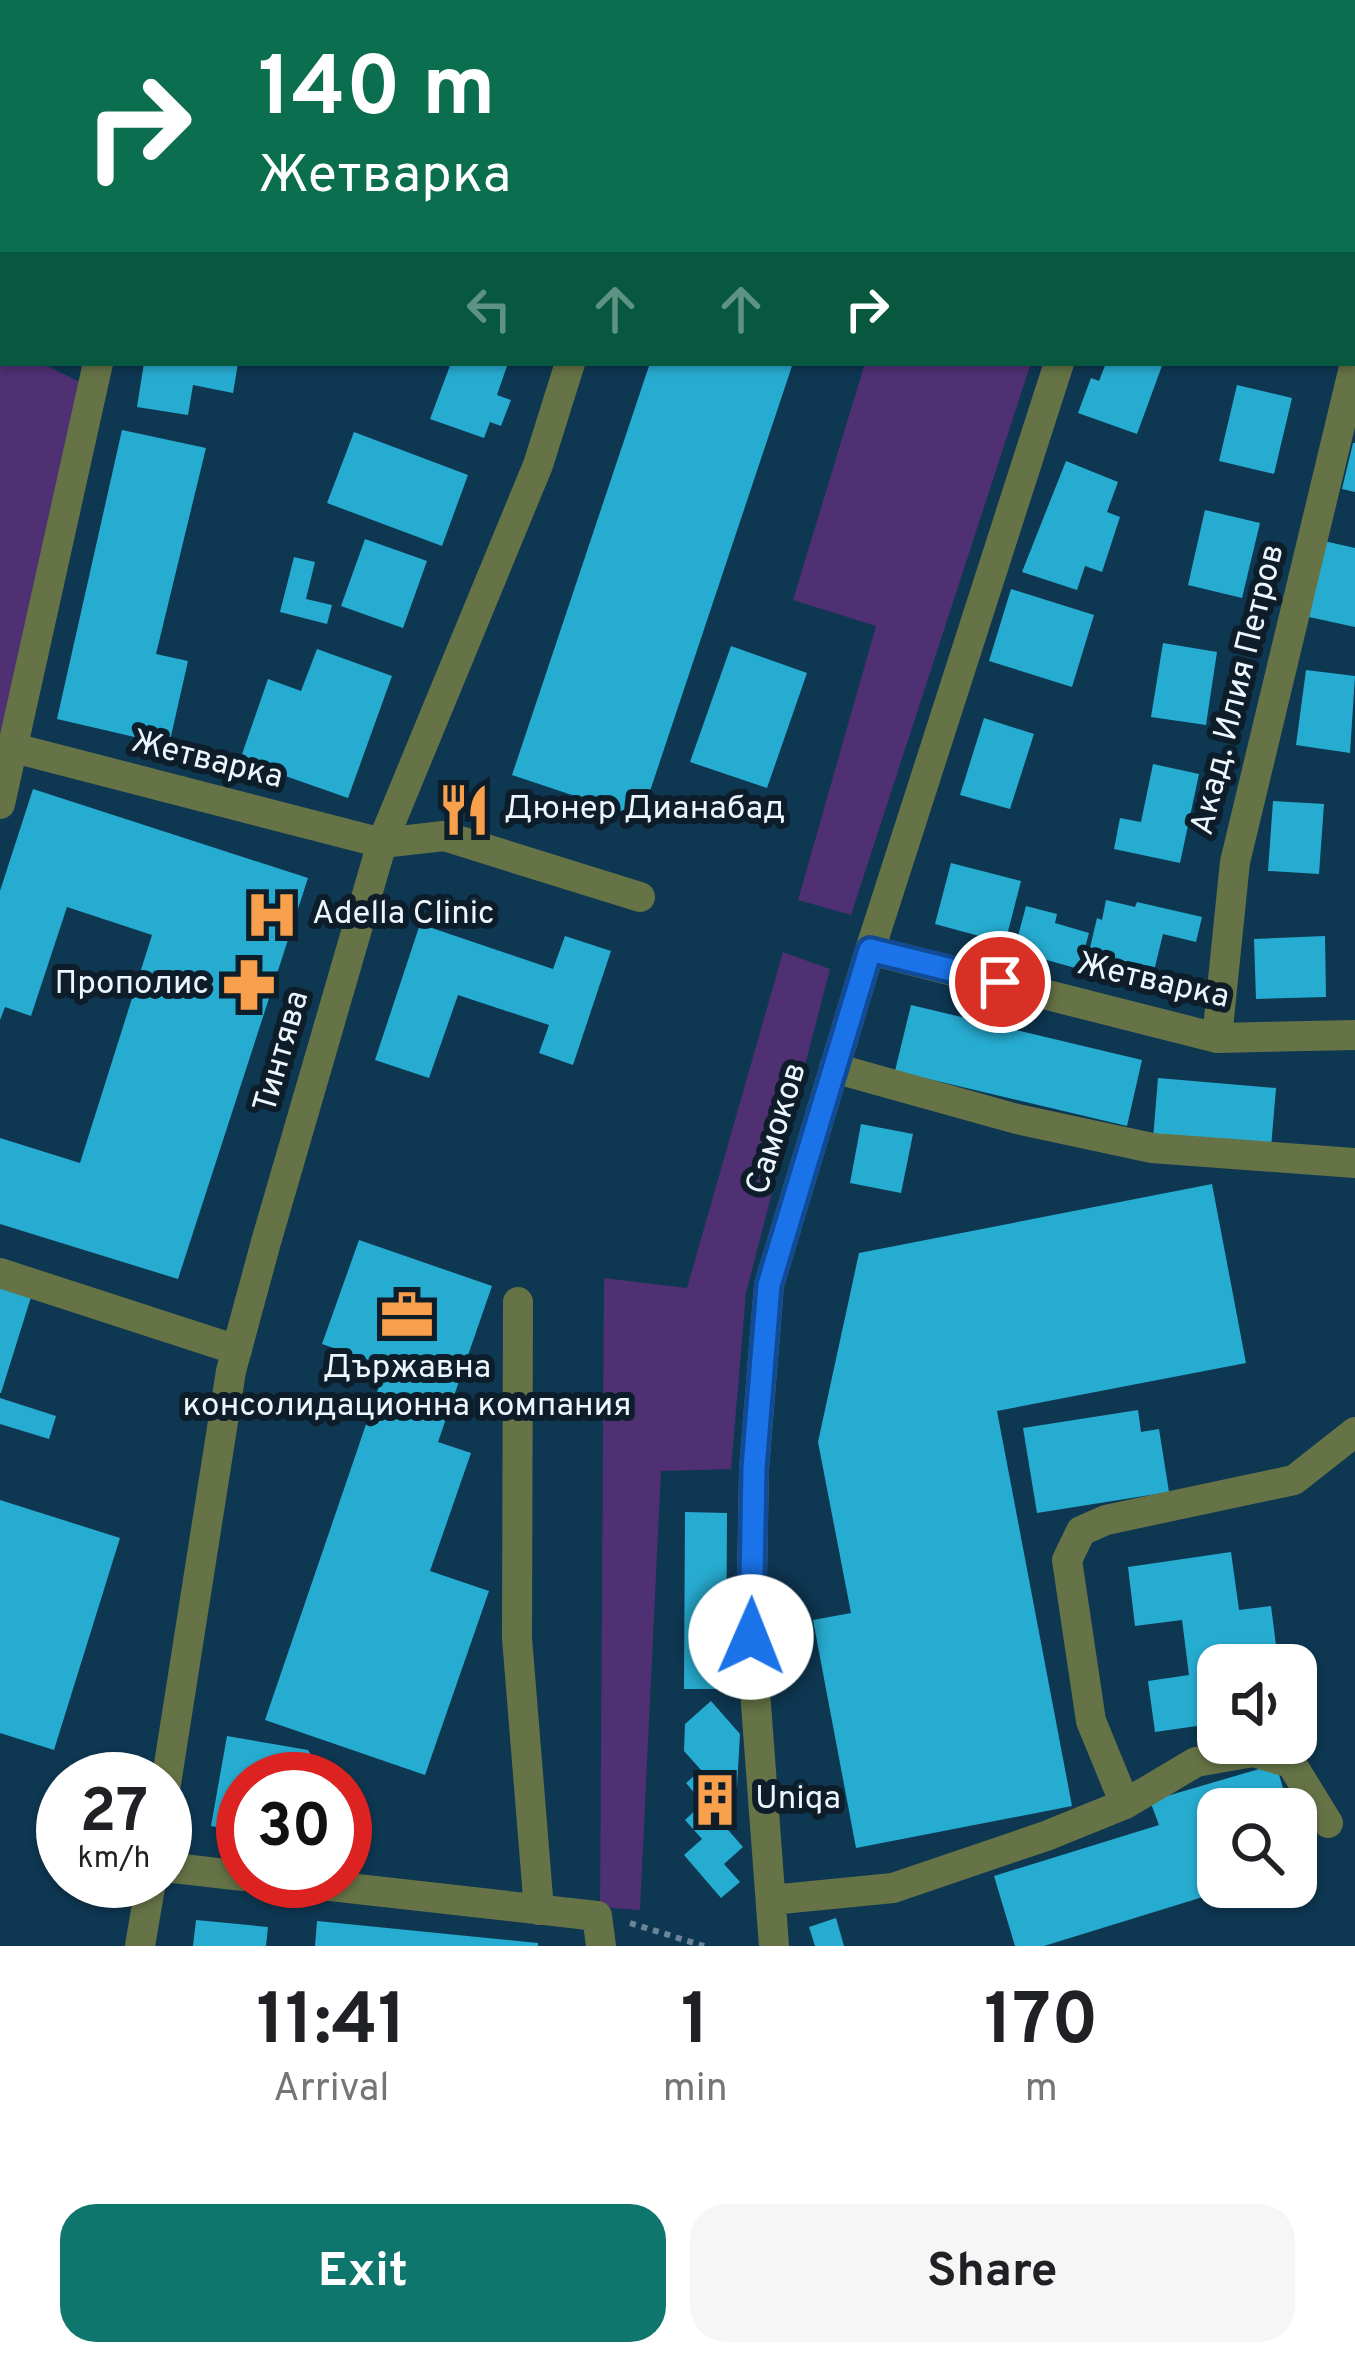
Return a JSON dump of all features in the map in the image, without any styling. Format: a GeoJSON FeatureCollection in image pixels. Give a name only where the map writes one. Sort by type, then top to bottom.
{"type":"FeatureCollection","features":[{"type":"Feature","properties":{"kind":"street"},"geometry":{"type":"LineString","coordinates":[[0,804],[97,366]]}},
{"type":"Feature","properties":{"kind":"street","name":"Тинтява"},"geometry":{"type":"LineString","coordinates":[[171,1752],[236,1350],[382,843],[538,465],[569,366]]}},
{"type":"Feature","properties":{"kind":"street","name":"Самоков"},"geometry":{"type":"LineString","coordinates":[[774,1946],[751,1637],[754,1468],[769,1285],[870,950],[1057,366]]}},
{"type":"Feature","properties":{"kind":"street","name":"Акад. Илия Петров"},"geometry":{"type":"LineString","coordinates":[[1217,1037],[1235,862],[1354,366]]}},
{"type":"Feature","properties":{"kind":"street","name":"Жетварка"},"geometry":{"type":"LineString","coordinates":[[14,748],[382,843]]}},
{"type":"Feature","properties":{"kind":"street"},"geometry":{"type":"LineString","coordinates":[[382,843],[444,836],[640,897]]}},
{"type":"Feature","properties":{"kind":"street","name":"Жетварка"},"geometry":{"type":"LineString","coordinates":[[870,950],[1217,1037],[1355,1036]]}},
{"type":"Feature","properties":{"kind":"street"},"geometry":{"type":"LineString","coordinates":[[834,1068],[1017,1119],[1152,1148],[1355,1163]]}},
{"type":"Feature","properties":{"kind":"street"},"geometry":{"type":"LineString","coordinates":[[0,1273],[236,1350]]}},
{"type":"Feature","properties":{"kind":"street"},"geometry":{"type":"LineString","coordinates":[[518,1302],[517,1638],[539,1910]]}},
{"type":"Feature","properties":{"kind":"street"},"geometry":{"type":"LineString","coordinates":[[1125,1804],[1091,1721],[1067,1560],[1081,1531],[1106,1520],[1294,1480],[1355,1432]]}},
{"type":"Feature","properties":{"kind":"street"},"geometry":{"type":"LineString","coordinates":[[771,1900],[893,1888],[1125,1804],[1196,1762],[1253,1752],[1291,1763],[1328,1823]]}},
{"type":"Feature","properties":{"kind":"street"},"geometry":{"type":"LineString","coordinates":[[372,1891],[539,1910],[599,1931]]}},
{"type":"Feature","properties":{"kind":"street"},"geometry":{"type":"LineString","coordinates":[[140,1946],[146,1908]]}},
{"type":"Feature","properties":{"kind":"path"},"geometry":{"type":"LineString","coordinates":[[599,1931],[665,1931],[704,1946]]}},
{"type":"Feature","properties":{"kind":"shaded area"},"geometry":{"type":"Polygon","coordinates":[[[0,366],[47,366],[92,388],[0,804],[0,366]]]}},
{"type":"Feature","properties":{"kind":"shaded area"},"geometry":{"type":"Polygon","coordinates":[[[864,366],[1030,366],[851,915],[798,900],[876,626],[793,600],[864,366]]]}},
{"type":"Feature","properties":{"kind":"shaded area"},"geometry":{"type":"Polygon","coordinates":[[[783,952],[830,969],[746,1293],[731,1469],[661,1471],[640,1910],[600,1907],[604,1278],[687,1288],[783,952]]]}},
{"type":"Feature","properties":{"kind":"building"},"geometry":{"type":"Polygon","coordinates":[[[144,366],[238,366],[233,393],[193,385],[188,415],[137,407],[144,366]]]}},
{"type":"Feature","properties":{"kind":"building"},"geometry":{"type":"Polygon","coordinates":[[[450,366],[507,366],[497,395],[511,400],[501,426],[490,422],[484,438],[430,419],[450,366]]]}},
{"type":"Feature","properties":{"kind":"building"},"geometry":{"type":"Polygon","coordinates":[[[649,366],[792,366],[641,818],[512,775],[649,366]]]}},
{"type":"Feature","properties":{"kind":"building"},"geometry":{"type":"Polygon","coordinates":[[[1105,366],[1162,366],[1137,434],[1078,413],[1091,378],[1099,381],[1105,366]]]}},
{"type":"Feature","properties":{"kind":"building"},"geometry":{"type":"Polygon","coordinates":[[[1237,385],[1292,398],[1274,474],[1219,461],[1237,385]]]}},
{"type":"Feature","properties":{"kind":"building"},"geometry":{"type":"Polygon","coordinates":[[[122,430],[206,448],[156,654],[188,661],[169,745],[57,719],[122,430]]]}},
{"type":"Feature","properties":{"kind":"building"},"geometry":{"type":"Polygon","coordinates":[[[354,432],[468,475],[442,546],[327,503],[354,432]]]}},
{"type":"Feature","properties":{"kind":"building"},"geometry":{"type":"Polygon","coordinates":[[[1355,443],[1355,492],[1342,489],[1355,443]]]}},
{"type":"Feature","properties":{"kind":"building"},"geometry":{"type":"Polygon","coordinates":[[[1066,461],[1118,482],[1107,512],[1120,517],[1102,572],[1085,566],[1077,590],[1022,572],[1066,461]]]}},
{"type":"Feature","properties":{"kind":"building"},"geometry":{"type":"Polygon","coordinates":[[[1205,510],[1260,523],[1242,598],[1188,585],[1205,510]]]}},
{"type":"Feature","properties":{"kind":"building"},"geometry":{"type":"Polygon","coordinates":[[[365,539],[427,561],[403,628],[341,606],[365,539]]]}},
{"type":"Feature","properties":{"kind":"building"},"geometry":{"type":"Polygon","coordinates":[[[1324,541],[1355,548],[1355,627],[1309,617],[1324,541]]]}},
{"type":"Feature","properties":{"kind":"building"},"geometry":{"type":"Polygon","coordinates":[[[294,557],[315,562],[306,599],[332,605],[327,624],[280,612],[294,557]]]}},
{"type":"Feature","properties":{"kind":"building"},"geometry":{"type":"Polygon","coordinates":[[[1011,589],[1094,615],[1072,687],[989,661],[1011,589]]]}},
{"type":"Feature","properties":{"kind":"building"},"geometry":{"type":"Polygon","coordinates":[[[1163,643],[1217,652],[1206,725],[1151,717],[1163,643]]]}},
{"type":"Feature","properties":{"kind":"building"},"geometry":{"type":"Polygon","coordinates":[[[731,646],[807,673],[767,788],[690,762],[731,646]]]}},
{"type":"Feature","properties":{"kind":"building"},"geometry":{"type":"Polygon","coordinates":[[[317,649],[392,676],[348,798],[240,760],[268,679],[301,691],[317,649]]]}},
{"type":"Feature","properties":{"kind":"building"},"geometry":{"type":"Polygon","coordinates":[[[1306,670],[1355,676],[1350,753],[1296,745],[1306,670]]]}},
{"type":"Feature","properties":{"kind":"building"},"geometry":{"type":"Polygon","coordinates":[[[984,718],[1034,734],[1010,809],[960,795],[984,718]]]}},
{"type":"Feature","properties":{"kind":"building"},"geometry":{"type":"Polygon","coordinates":[[[1153,764],[1199,774],[1180,863],[1114,849],[1120,818],[1141,822],[1153,764]]]}},
{"type":"Feature","properties":{"kind":"building"},"geometry":{"type":"Polygon","coordinates":[[[33,789],[308,878],[178,1279],[0,1224],[0,1138],[80,1163],[152,935],[67,907],[31,1016],[5,1007],[0,1020],[0,891],[33,789]]]}},
{"type":"Feature","properties":{"kind":"building"},"geometry":{"type":"Polygon","coordinates":[[[1273,801],[1324,804],[1319,874],[1268,871],[1273,801]]]}},
{"type":"Feature","properties":{"kind":"building"},"geometry":{"type":"Polygon","coordinates":[[[951,863],[1021,881],[1005,943],[935,924],[951,863]]]}},
{"type":"Feature","properties":{"kind":"building"},"geometry":{"type":"Polygon","coordinates":[[[1106,900],[1202,917],[1196,942],[1163,934],[1153,975],[1086,965],[1106,900]]]}},
{"type":"Feature","properties":{"kind":"building"},"geometry":{"type":"Polygon","coordinates":[[[1026,906],[1057,914],[1055,923],[1089,933],[1079,969],[1014,951],[1026,906]]]}},
{"type":"Feature","properties":{"kind":"building"},"geometry":{"type":"Polygon","coordinates":[[[420,924],[553,969],[565,936],[611,951],[573,1065],[539,1053],[549,1025],[458,995],[429,1078],[375,1060],[420,924]]]}},
{"type":"Feature","properties":{"kind":"building"},"geometry":{"type":"Polygon","coordinates":[[[1325,936],[1326,997],[1256,999],[1254,939],[1325,936]]]}},
{"type":"Feature","properties":{"kind":"building"},"geometry":{"type":"Polygon","coordinates":[[[911,1005],[1142,1060],[1127,1126],[895,1071],[911,1005]]]}},
{"type":"Feature","properties":{"kind":"building"},"geometry":{"type":"Polygon","coordinates":[[[1158,1078],[1276,1088],[1271,1148],[1153,1139],[1158,1078]]]}},
{"type":"Feature","properties":{"kind":"building"},"geometry":{"type":"Polygon","coordinates":[[[861,1124],[913,1134],[901,1193],[850,1183],[861,1124]]]}},
{"type":"Feature","properties":{"kind":"building"},"geometry":{"type":"Polygon","coordinates":[[[1212,1184],[1246,1363],[997,1411],[1072,1806],[856,1848],[813,1620],[851,1613],[818,1442],[859,1253],[1212,1184]]]}},
{"type":"Feature","properties":{"kind":"building"},"geometry":{"type":"Polygon","coordinates":[[[359,1240],[492,1286],[438,1442],[471,1453],[430,1571],[489,1591],[425,1775],[372,1757],[372,1752],[358,1752],[265,1720],[386,1366],[322,1344],[359,1240]]]}},
{"type":"Feature","properties":{"kind":"building"},"geometry":{"type":"Polygon","coordinates":[[[0,1284],[32,1294],[1,1393],[0,1393],[0,1284]]]}},
{"type":"Feature","properties":{"kind":"building"},"geometry":{"type":"Polygon","coordinates":[[[0,1398],[56,1416],[49,1439],[0,1424],[0,1398]]]}},
{"type":"Feature","properties":{"kind":"building"},"geometry":{"type":"Polygon","coordinates":[[[1138,1410],[1141,1432],[1159,1429],[1169,1492],[1037,1513],[1023,1428],[1138,1410]]]}},
{"type":"Feature","properties":{"kind":"building"},"geometry":{"type":"Polygon","coordinates":[[[0,1500],[120,1538],[54,1750],[0,1733],[0,1500]]]}},
{"type":"Feature","properties":{"kind":"building"},"geometry":{"type":"Polygon","coordinates":[[[685,1512],[727,1513],[726,1689],[684,1689],[685,1512]]]}},
{"type":"Feature","properties":{"kind":"building"},"geometry":{"type":"Polygon","coordinates":[[[1231,1552],[1239,1610],[1271,1606],[1276,1644],[1197,1644],[1197,1726],[1155,1732],[1148,1681],[1189,1675],[1182,1620],[1135,1626],[1128,1567],[1231,1552]]]}},
{"type":"Feature","properties":{"kind":"building","name":"Uniqa"},"geometry":{"type":"Polygon","coordinates":[[[711,1701],[740,1734],[737,1787],[726,1798],[736,1809],[721,1822],[743,1847],[724,1864],[740,1882],[721,1898],[684,1855],[702,1839],[685,1820],[703,1803],[686,1783],[701,1770],[684,1751],[685,1724],[711,1701]]]}},
{"type":"Feature","properties":{"kind":"building"},"geometry":{"type":"Polygon","coordinates":[[[227,1736],[309,1752],[224,1752],[227,1736]]]}},
{"type":"Feature","properties":{"kind":"building"},"geometry":{"type":"Polygon","coordinates":[[[1276,1764],[1283,1788],[1197,1788],[1197,1899],[1044,1946],[1015,1946],[994,1876],[1159,1825],[1150,1801],[1276,1764]]]}},
{"type":"Feature","properties":{"kind":"building"},"geometry":{"type":"Polygon","coordinates":[[[836,1918],[844,1946],[815,1946],[809,1927],[836,1918]]]}},
{"type":"Feature","properties":{"kind":"building"},"geometry":{"type":"Polygon","coordinates":[[[196,1920],[268,1927],[266,1946],[193,1946],[196,1920]]]}},
{"type":"Feature","properties":{"kind":"building"},"geometry":{"type":"Polygon","coordinates":[[[317,1921],[538,1943],[538,1946],[315,1946],[317,1921]]]}},
{"type":"Feature","properties":{"kind":"place","name":"Дюнер Дианабад"},"geometry":{"type":"Point","coordinates":[464,810]}},
{"type":"Feature","properties":{"kind":"place","name":"Adella Clinic"},"geometry":{"type":"Point","coordinates":[272,915]}},
{"type":"Feature","properties":{"kind":"place","name":"Прополис"},"geometry":{"type":"Point","coordinates":[249,985]}},
{"type":"Feature","properties":{"kind":"place","name":"Държавна консолидационна компания"},"geometry":{"type":"Point","coordinates":[407,1315]}},
{"type":"Feature","properties":{"kind":"place","name":"Uniqa"},"geometry":{"type":"Point","coordinates":[715,1800]}},
{"type":"Feature","properties":{"kind":"route"},"geometry":{"type":"LineString","coordinates":[[751,1637],[754,1468],[769,1285],[870,950],[1000,982]]}}]}
